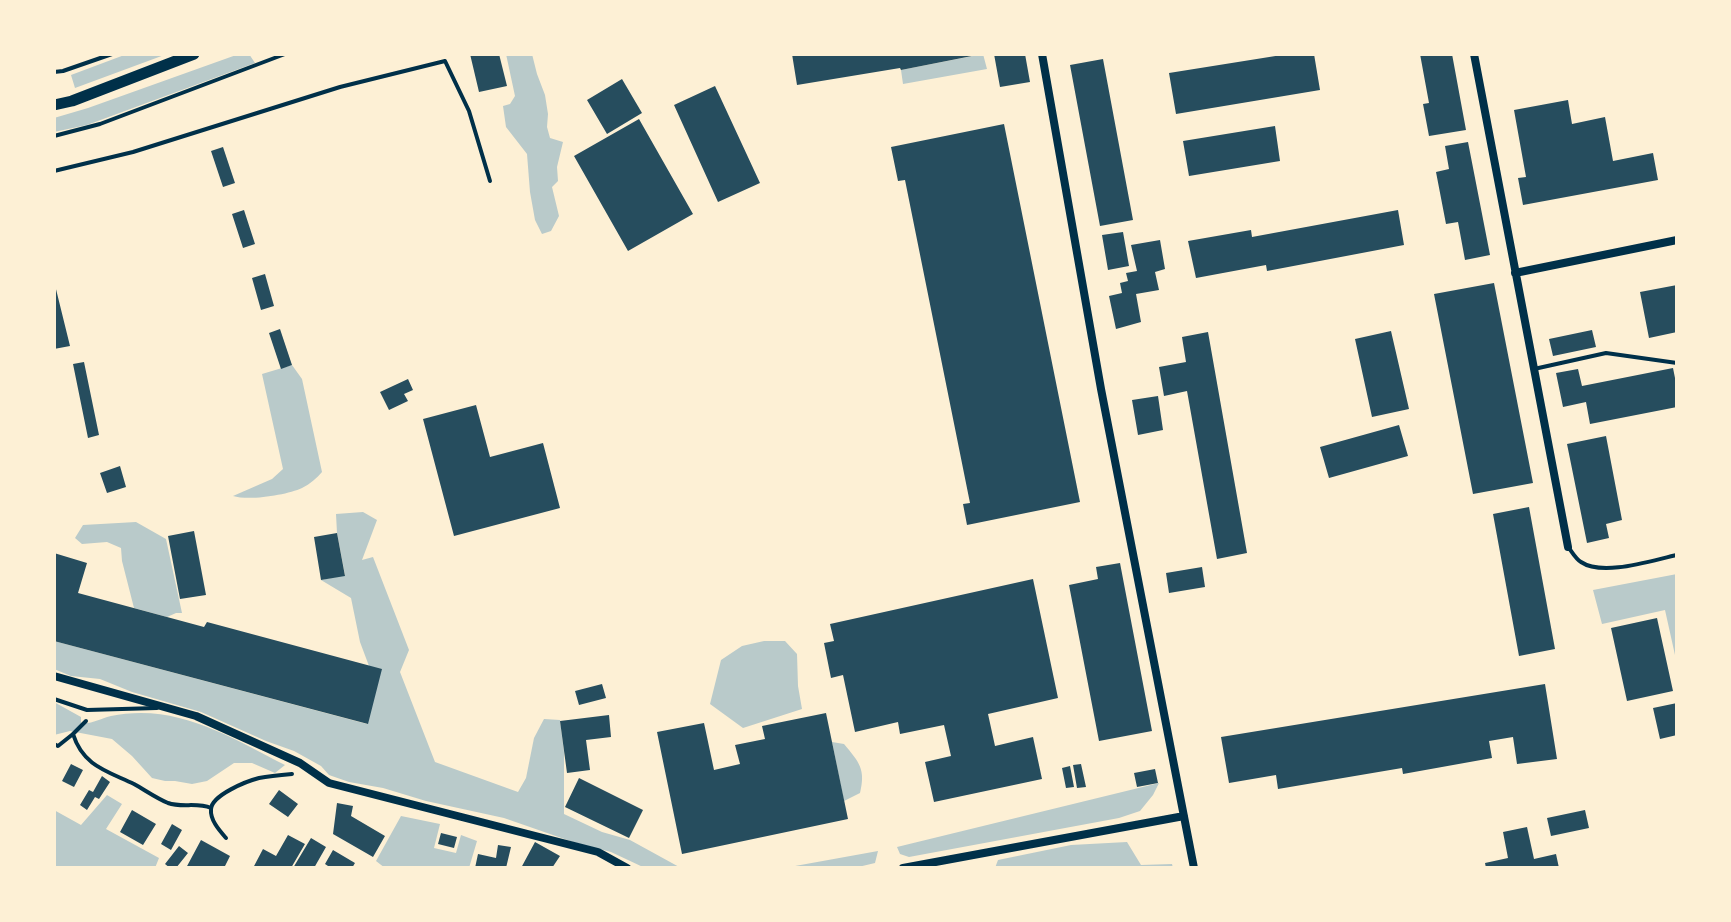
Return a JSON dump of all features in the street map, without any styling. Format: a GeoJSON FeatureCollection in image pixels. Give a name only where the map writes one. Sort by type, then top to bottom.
{"type":"FeatureCollection","features":[{"type":"Feature","properties":{"kind":"street"},"geometry":{"type":"LineString","coordinates":[[54,105],[72,101],[194,54]]}},
{"type":"Feature","properties":{"kind":"street"},"geometry":{"type":"LineString","coordinates":[[1042,54],[1101,389],[1194,868]]}},
{"type":"Feature","properties":{"kind":"street"},"geometry":{"type":"LineString","coordinates":[[1474,54],[1568,547]]}},
{"type":"Feature","properties":{"kind":"street"},"geometry":{"type":"LineString","coordinates":[[1515,273],[1677,240]]}},
{"type":"Feature","properties":{"kind":"street"},"geometry":{"type":"LineString","coordinates":[[54,676],[196,716],[300,763],[329,783],[598,852],[627,868]]}},
{"type":"Feature","properties":{"kind":"street"},"geometry":{"type":"LineString","coordinates":[[903,868],[1184,816]]}},
{"type":"Feature","properties":{"kind":"lane"},"geometry":{"type":"LineString","coordinates":[[54,171],[133,152],[340,87],[445,61],[469,111],[490,181]]}},
{"type":"Feature","properties":{"kind":"lane"},"geometry":{"type":"LineString","coordinates":[[1533,369],[1606,353],[1677,363]]}},
{"type":"Feature","properties":{"kind":"lane"},"geometry":{"type":"LineString","coordinates":[[1568,547],[1580,562],[1595,568],[1677,555]]}},
{"type":"Feature","properties":{"kind":"lane"},"geometry":{"type":"LineString","coordinates":[[54,699],[87,710],[171,709]]}},
{"type":"Feature","properties":{"kind":"path"},"geometry":{"type":"LineString","coordinates":[[54,72],[112,54]]}},
{"type":"Feature","properties":{"kind":"path"},"geometry":{"type":"LineString","coordinates":[[54,136],[100,124],[285,54]]}},
{"type":"Feature","properties":{"kind":"path"},"geometry":{"type":"LineString","coordinates":[[54,744],[58,746],[105,709]]}},
{"type":"Feature","properties":{"kind":"path"},"geometry":{"type":"LineString","coordinates":[[73,734],[78,749],[99,768],[170,804],[203,804],[211,808]]}},
{"type":"Feature","properties":{"kind":"path"},"geometry":{"type":"LineString","coordinates":[[226,838],[215,824],[211,808],[215,800],[257,778],[315,773]]}},
{"type":"Feature","properties":{"kind":"shaded area"},"geometry":{"type":"Polygon","coordinates":[[[127,54],[167,54],[75,88],[71,75],[127,54]]]}},
{"type":"Feature","properties":{"kind":"shaded area"},"geometry":{"type":"Polygon","coordinates":[[[239,54],[249,54],[255,63],[87,125],[54,132],[54,118],[239,54]]]}},
{"type":"Feature","properties":{"kind":"shaded area"},"geometry":{"type":"Polygon","coordinates":[[[506,54],[532,54],[545,95],[550,138],[563,142],[557,167],[558,181],[552,187],[559,216],[551,231],[542,234],[535,220],[527,154],[506,127],[503,106],[510,104],[515,96],[506,54]]]}},
{"type":"Feature","properties":{"kind":"shaded area"},"geometry":{"type":"Polygon","coordinates":[[[983,54],[987,69],[903,84],[901,70],[983,54]]]}},
{"type":"Feature","properties":{"kind":"shaded area"},"geometry":{"type":"Polygon","coordinates":[[[292,365],[302,379],[322,472],[295,491],[258,498],[233,496],[272,479],[283,469],[262,374],[292,365]]]}},
{"type":"Feature","properties":{"kind":"shaded area"},"geometry":{"type":"Polygon","coordinates":[[[363,512],[377,520],[362,560],[373,557],[409,650],[400,672],[435,762],[518,792],[526,778],[534,738],[544,719],[560,720],[564,752],[564,814],[602,832],[630,840],[681,868],[645,868],[611,852],[504,818],[349,782],[329,775],[321,766],[294,751],[201,712],[132,692],[100,679],[71,676],[54,669],[54,641],[367,724],[369,666],[360,642],[351,598],[321,580],[345,575],[336,514],[363,512]]]}},
{"type":"Feature","properties":{"kind":"shaded area"},"geometry":{"type":"Polygon","coordinates":[[[136,522],[166,539],[182,613],[167,617],[134,608],[121,548],[107,542],[82,544],[75,538],[83,525],[136,522]]]}},
{"type":"Feature","properties":{"kind":"shaded area"},"geometry":{"type":"Polygon","coordinates":[[[1677,574],[1677,664],[1665,610],[1602,624],[1593,590],[1677,574]]]}},
{"type":"Feature","properties":{"kind":"shaded area"},"geometry":{"type":"Polygon","coordinates":[[[764,641],[785,641],[797,654],[802,709],[743,728],[710,704],[721,660],[742,646],[764,641]]]}},
{"type":"Feature","properties":{"kind":"shaded area"},"geometry":{"type":"Polygon","coordinates":[[[54,702],[81,717],[81,723],[133,713],[160,714],[198,723],[285,765],[275,773],[252,763],[234,763],[207,781],[192,784],[152,778],[112,739],[70,731],[54,735],[54,702]]]}},
{"type":"Feature","properties":{"kind":"shaded area"},"geometry":{"type":"Polygon","coordinates":[[[832,742],[844,744],[862,772],[860,793],[844,801],[832,742]]]}},
{"type":"Feature","properties":{"kind":"shaded area"},"geometry":{"type":"Polygon","coordinates":[[[1159,783],[1140,811],[1119,818],[909,857],[900,854],[897,847],[1159,783]]]}},
{"type":"Feature","properties":{"kind":"shaded area"},"geometry":{"type":"Polygon","coordinates":[[[107,795],[122,804],[106,829],[159,858],[155,868],[54,868],[54,810],[81,825],[107,795]]]}},
{"type":"Feature","properties":{"kind":"shaded area"},"geometry":{"type":"Polygon","coordinates":[[[401,816],[440,824],[434,848],[456,853],[461,835],[477,841],[469,868],[385,868],[376,861],[401,816]]]}},
{"type":"Feature","properties":{"kind":"shaded area"},"geometry":{"type":"Polygon","coordinates":[[[1127,842],[1141,865],[1172,864],[1173,868],[995,868],[998,860],[1071,845],[1127,842]]]}},
{"type":"Feature","properties":{"kind":"shaded area"},"geometry":{"type":"Polygon","coordinates":[[[878,851],[875,863],[854,868],[784,868],[878,851]]]}},
{"type":"Feature","properties":{"kind":"building"},"geometry":{"type":"Polygon","coordinates":[[[470,54],[499,54],[507,86],[479,92],[470,54]]]}},
{"type":"Feature","properties":{"kind":"building"},"geometry":{"type":"Polygon","coordinates":[[[792,54],[977,54],[977,55],[797,85],[792,54]]]}},
{"type":"Feature","properties":{"kind":"building"},"geometry":{"type":"Polygon","coordinates":[[[994,54],[1025,54],[1030,82],[1000,87],[994,54]]]}},
{"type":"Feature","properties":{"kind":"building"},"geometry":{"type":"Polygon","coordinates":[[[1288,54],[1314,54],[1320,90],[1176,114],[1169,73],[1288,54]]]}},
{"type":"Feature","properties":{"kind":"building"},"geometry":{"type":"Polygon","coordinates":[[[1420,54],[1452,54],[1466,130],[1429,136],[1423,104],[1429,103],[1420,54]]]}},
{"type":"Feature","properties":{"kind":"building"},"geometry":{"type":"Polygon","coordinates":[[[1103,59],[1133,220],[1100,226],[1070,65],[1103,59]]]}},
{"type":"Feature","properties":{"kind":"building"},"geometry":{"type":"Polygon","coordinates":[[[622,79],[642,113],[607,134],[587,100],[622,79]]]}},
{"type":"Feature","properties":{"kind":"building"},"geometry":{"type":"Polygon","coordinates":[[[715,86],[760,183],[718,202],[674,105],[715,86]]]}},
{"type":"Feature","properties":{"kind":"building"},"geometry":{"type":"Polygon","coordinates":[[[1568,100],[1572,124],[1605,117],[1613,161],[1653,153],[1658,180],[1523,205],[1518,178],[1526,177],[1514,110],[1568,100]]]}},
{"type":"Feature","properties":{"kind":"building"},"geometry":{"type":"Polygon","coordinates":[[[639,119],[693,214],[628,251],[574,156],[639,119]]]}},
{"type":"Feature","properties":{"kind":"building"},"geometry":{"type":"Polygon","coordinates":[[[1004,124],[1080,502],[967,525],[963,504],[970,503],[905,180],[898,181],[891,147],[1004,124]]]}},
{"type":"Feature","properties":{"kind":"building"},"geometry":{"type":"Polygon","coordinates":[[[1275,126],[1280,161],[1189,176],[1183,141],[1275,126]]]}},
{"type":"Feature","properties":{"kind":"building"},"geometry":{"type":"Polygon","coordinates":[[[1468,142],[1490,255],[1465,260],[1458,222],[1446,224],[1436,172],[1449,169],[1445,146],[1468,142]]]}},
{"type":"Feature","properties":{"kind":"building"},"geometry":{"type":"Polygon","coordinates":[[[223,147],[235,183],[223,187],[211,151],[223,147]]]}},
{"type":"Feature","properties":{"kind":"building"},"geometry":{"type":"Polygon","coordinates":[[[244,210],[255,244],[243,248],[232,214],[244,210]]]}},
{"type":"Feature","properties":{"kind":"building"},"geometry":{"type":"Polygon","coordinates":[[[1398,210],[1404,245],[1267,271],[1266,265],[1196,278],[1188,241],[1251,230],[1252,237],[1398,210]]]}},
{"type":"Feature","properties":{"kind":"building"},"geometry":{"type":"Polygon","coordinates":[[[1123,232],[1129,266],[1108,270],[1102,235],[1123,232]]]}},
{"type":"Feature","properties":{"kind":"building"},"geometry":{"type":"Polygon","coordinates":[[[1160,240],[1165,269],[1155,272],[1159,290],[1136,294],[1141,322],[1116,329],[1109,296],[1122,293],[1120,283],[1128,281],[1126,273],[1137,271],[1131,245],[1160,240]]]}},
{"type":"Feature","properties":{"kind":"building"},"geometry":{"type":"Polygon","coordinates":[[[265,274],[274,306],[261,310],[252,278],[265,274]]]}},
{"type":"Feature","properties":{"kind":"building"},"geometry":{"type":"Polygon","coordinates":[[[54,281],[70,346],[54,349],[54,281]]]}},
{"type":"Feature","properties":{"kind":"building"},"geometry":{"type":"Polygon","coordinates":[[[1494,283],[1533,483],[1473,494],[1434,294],[1494,283]]]}},
{"type":"Feature","properties":{"kind":"building"},"geometry":{"type":"Polygon","coordinates":[[[1677,285],[1677,332],[1649,338],[1640,292],[1677,285]]]}},
{"type":"Feature","properties":{"kind":"building"},"geometry":{"type":"Polygon","coordinates":[[[280,329],[292,365],[281,369],[269,333],[280,329]]]}},
{"type":"Feature","properties":{"kind":"building"},"geometry":{"type":"Polygon","coordinates":[[[1592,330],[1596,347],[1553,356],[1549,339],[1592,330]]]}},
{"type":"Feature","properties":{"kind":"building"},"geometry":{"type":"Polygon","coordinates":[[[1391,331],[1409,409],[1372,417],[1355,339],[1391,331]]]}},
{"type":"Feature","properties":{"kind":"building"},"geometry":{"type":"Polygon","coordinates":[[[1208,332],[1247,553],[1217,559],[1187,391],[1164,396],[1159,367],[1186,362],[1182,337],[1208,332]]]}},
{"type":"Feature","properties":{"kind":"building"},"geometry":{"type":"Polygon","coordinates":[[[84,362],[99,435],[88,438],[73,364],[84,362]]]}},
{"type":"Feature","properties":{"kind":"building"},"geometry":{"type":"Polygon","coordinates":[[[1673,368],[1677,407],[1590,424],[1586,402],[1563,407],[1556,373],[1578,369],[1582,386],[1673,368]]]}},
{"type":"Feature","properties":{"kind":"building"},"geometry":{"type":"Polygon","coordinates":[[[408,379],[413,390],[404,394],[408,401],[389,410],[380,392],[408,379]]]}},
{"type":"Feature","properties":{"kind":"building"},"geometry":{"type":"Polygon","coordinates":[[[1158,396],[1163,430],[1138,435],[1132,400],[1158,396]]]}},
{"type":"Feature","properties":{"kind":"building"},"geometry":{"type":"Polygon","coordinates":[[[476,405],[490,457],[543,443],[560,508],[454,536],[423,419],[476,405]]]}},
{"type":"Feature","properties":{"kind":"building"},"geometry":{"type":"Polygon","coordinates":[[[1399,425],[1408,456],[1329,478],[1320,447],[1399,425]]]}},
{"type":"Feature","properties":{"kind":"building"},"geometry":{"type":"Polygon","coordinates":[[[1606,436],[1622,520],[1606,524],[1609,538],[1587,543],[1567,444],[1606,436]]]}},
{"type":"Feature","properties":{"kind":"building"},"geometry":{"type":"Polygon","coordinates":[[[120,466],[126,487],[107,493],[100,473],[120,466]]]}},
{"type":"Feature","properties":{"kind":"building"},"geometry":{"type":"Polygon","coordinates":[[[1529,507],[1555,649],[1519,656],[1493,514],[1529,507]]]}},
{"type":"Feature","properties":{"kind":"building"},"geometry":{"type":"Polygon","coordinates":[[[194,531],[206,595],[180,599],[168,536],[194,531]]]}},
{"type":"Feature","properties":{"kind":"building"},"geometry":{"type":"Polygon","coordinates":[[[337,533],[345,576],[321,580],[314,537],[337,533]]]}},
{"type":"Feature","properties":{"kind":"building"},"geometry":{"type":"Polygon","coordinates":[[[54,553],[87,563],[78,593],[204,627],[207,622],[382,669],[368,724],[54,641],[54,553]]]}},
{"type":"Feature","properties":{"kind":"building"},"geometry":{"type":"Polygon","coordinates":[[[1120,563],[1152,731],[1099,741],[1069,585],[1098,579],[1096,567],[1120,563]]]}},
{"type":"Feature","properties":{"kind":"building"},"geometry":{"type":"Polygon","coordinates":[[[1202,567],[1205,587],[1169,593],[1166,573],[1202,567]]]}},
{"type":"Feature","properties":{"kind":"building"},"geometry":{"type":"Polygon","coordinates":[[[1033,579],[1058,698],[988,714],[995,746],[1033,737],[1042,779],[934,802],[925,762],[951,756],[944,725],[900,734],[898,722],[855,732],[843,675],[831,678],[824,643],[834,641],[830,624],[1033,579]]]}},
{"type":"Feature","properties":{"kind":"building"},"geometry":{"type":"Polygon","coordinates":[[[1657,618],[1673,691],[1627,701],[1611,628],[1657,618]]]}},
{"type":"Feature","properties":{"kind":"building"},"geometry":{"type":"Polygon","coordinates":[[[602,684],[606,698],[579,705],[575,691],[602,684]]]}},
{"type":"Feature","properties":{"kind":"building"},"geometry":{"type":"Polygon","coordinates":[[[1545,684],[1557,759],[1517,764],[1513,737],[1489,741],[1492,758],[1403,774],[1402,768],[1278,789],[1276,775],[1229,783],[1221,737],[1545,684]]]}},
{"type":"Feature","properties":{"kind":"building"},"geometry":{"type":"Polygon","coordinates":[[[1677,703],[1677,735],[1660,739],[1653,708],[1677,703]]]}},
{"type":"Feature","properties":{"kind":"building"},"geometry":{"type":"Polygon","coordinates":[[[826,713],[848,819],[682,854],[657,732],[704,723],[714,770],[740,764],[735,745],[765,739],[762,726],[826,713]]]}},
{"type":"Feature","properties":{"kind":"building"},"geometry":{"type":"Polygon","coordinates":[[[609,715],[611,737],[586,740],[590,770],[567,773],[560,721],[609,715]]]}},
{"type":"Feature","properties":{"kind":"building"},"geometry":{"type":"Polygon","coordinates":[[[71,764],[83,770],[74,787],[62,781],[71,764]]]}},
{"type":"Feature","properties":{"kind":"building"},"geometry":{"type":"Polygon","coordinates":[[[1081,764],[1086,787],[1077,788],[1073,765],[1081,764]]]}},
{"type":"Feature","properties":{"kind":"building"},"geometry":{"type":"Polygon","coordinates":[[[1070,766],[1074,787],[1066,788],[1062,768],[1070,766]]]}},
{"type":"Feature","properties":{"kind":"building"},"geometry":{"type":"Polygon","coordinates":[[[1155,769],[1158,783],[1137,787],[1134,773],[1155,769]]]}},
{"type":"Feature","properties":{"kind":"building"},"geometry":{"type":"Polygon","coordinates":[[[102,776],[110,782],[87,810],[80,805],[89,790],[93,792],[102,776]]]}},
{"type":"Feature","properties":{"kind":"building"},"geometry":{"type":"Polygon","coordinates":[[[579,778],[643,810],[629,838],[565,807],[579,778]]]}},
{"type":"Feature","properties":{"kind":"building"},"geometry":{"type":"Polygon","coordinates":[[[279,790],[298,804],[288,817],[269,804],[279,790]]]}},
{"type":"Feature","properties":{"kind":"building"},"geometry":{"type":"Polygon","coordinates":[[[337,803],[353,806],[351,816],[385,836],[373,857],[333,834],[337,803]]]}},
{"type":"Feature","properties":{"kind":"building"},"geometry":{"type":"Polygon","coordinates":[[[132,810],[156,824],[143,845],[120,832],[132,810]]]}},
{"type":"Feature","properties":{"kind":"building"},"geometry":{"type":"Polygon","coordinates":[[[1585,810],[1589,828],[1551,836],[1547,818],[1585,810]]]}},
{"type":"Feature","properties":{"kind":"building"},"geometry":{"type":"Polygon","coordinates":[[[172,824],[182,830],[171,850],[161,844],[172,824]]]}},
{"type":"Feature","properties":{"kind":"building"},"geometry":{"type":"Polygon","coordinates":[[[1527,827],[1534,859],[1556,854],[1559,868],[1486,868],[1485,863],[1508,858],[1503,832],[1527,827]]]}},
{"type":"Feature","properties":{"kind":"building"},"geometry":{"type":"Polygon","coordinates":[[[441,833],[457,837],[454,848],[438,844],[441,833]]]}},
{"type":"Feature","properties":{"kind":"building"},"geometry":{"type":"Polygon","coordinates":[[[288,835],[305,844],[291,868],[253,868],[263,849],[276,856],[288,835]]]}},
{"type":"Feature","properties":{"kind":"building"},"geometry":{"type":"Polygon","coordinates":[[[311,838],[326,847],[314,868],[293,868],[311,838]]]}},
{"type":"Feature","properties":{"kind":"building"},"geometry":{"type":"Polygon","coordinates":[[[201,840],[230,856],[224,868],[186,868],[201,840]]]}},
{"type":"Feature","properties":{"kind":"building"},"geometry":{"type":"Polygon","coordinates":[[[535,842],[560,856],[552,868],[521,868],[535,842]]]}},
{"type":"Feature","properties":{"kind":"building"},"geometry":{"type":"Polygon","coordinates":[[[498,845],[511,847],[506,868],[475,868],[478,854],[496,858],[498,845]]]}},
{"type":"Feature","properties":{"kind":"building"},"geometry":{"type":"Polygon","coordinates":[[[179,846],[188,853],[176,868],[170,868],[165,864],[179,846]]]}},
{"type":"Feature","properties":{"kind":"building"},"geometry":{"type":"Polygon","coordinates":[[[333,850],[355,863],[352,868],[331,868],[325,864],[333,850]]]}}]}
